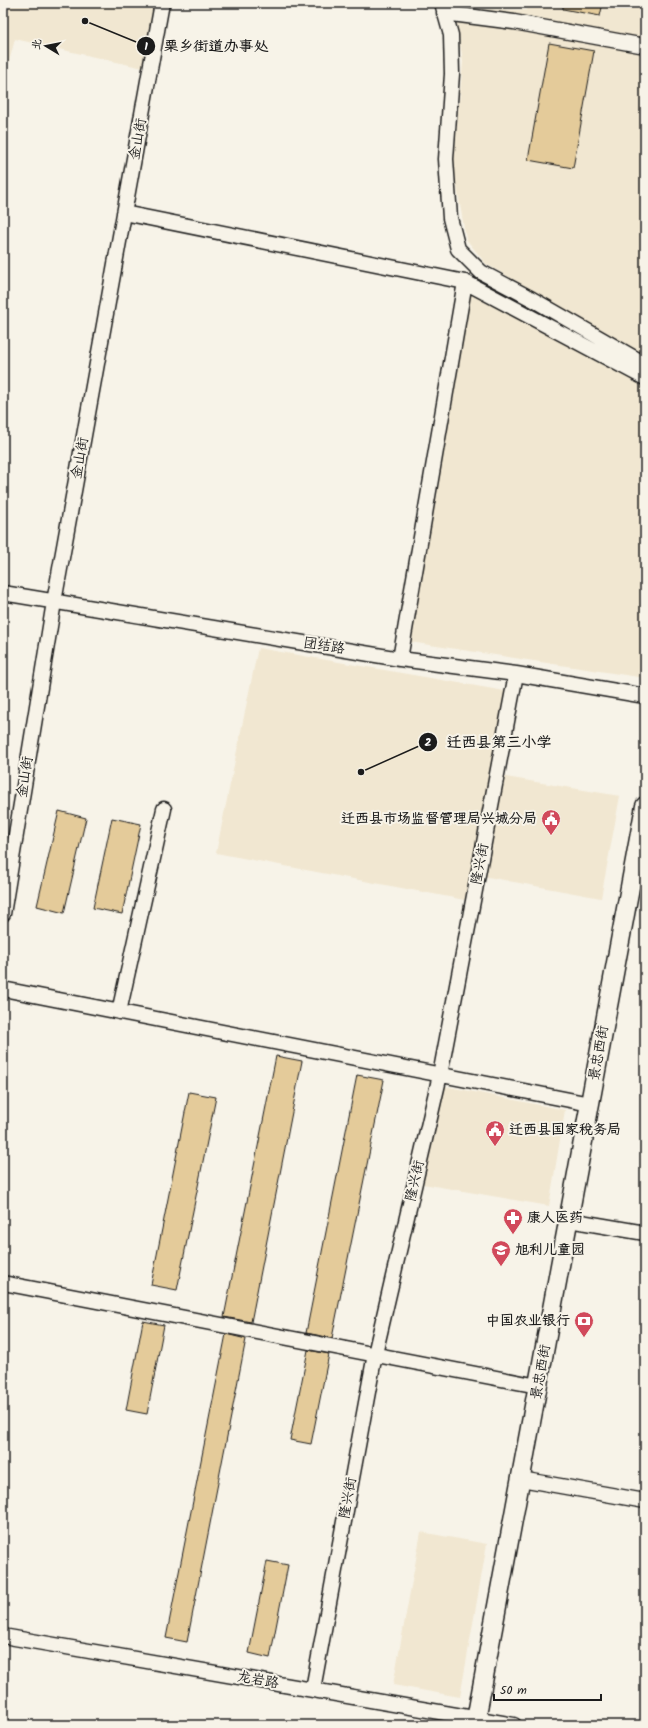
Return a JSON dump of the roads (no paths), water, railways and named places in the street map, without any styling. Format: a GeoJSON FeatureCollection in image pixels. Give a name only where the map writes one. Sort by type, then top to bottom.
{"type":"FeatureCollection","features":[{"type":"Feature","properties":{"kind":"main road","name":"景忠西街"},"geometry":{"type":"LineString","coordinates":[[476,1722],[645,806]]}},
{"type":"Feature","properties":{"kind":"street","name":"金山街"},"geometry":{"type":"LineString","coordinates":[[3,914],[54,602],[162,3]]}},
{"type":"Feature","properties":{"kind":"street"},"geometry":{"type":"LineString","coordinates":[[645,46],[443,8],[450,35],[452,74],[446,159],[450,218],[458,249],[481,272],[532,299],[645,364]]}},
{"type":"Feature","properties":{"kind":"street"},"geometry":{"type":"LineString","coordinates":[[124,213],[465,282],[645,378]]}},
{"type":"Feature","properties":{"kind":"street"},"geometry":{"type":"LineString","coordinates":[[400,659],[465,282]]}},
{"type":"Feature","properties":{"kind":"street","name":"团结路"},"geometry":{"type":"LineString","coordinates":[[3,593],[400,659],[516,674],[645,696]]}},
{"type":"Feature","properties":{"kind":"street","name":"隆兴街"},"geometry":{"type":"LineString","coordinates":[[313,1689],[374,1354],[440,1075],[516,674]]}},
{"type":"Feature","properties":{"kind":"street"},"geometry":{"type":"LineString","coordinates":[[119,1012],[164,809]]}},
{"type":"Feature","properties":{"kind":"street"},"geometry":{"type":"LineString","coordinates":[[3,989],[590,1104]]}},
{"type":"Feature","properties":{"kind":"street"},"geometry":{"type":"LineString","coordinates":[[569,1220],[645,1233]]}},
{"type":"Feature","properties":{"kind":"street"},"geometry":{"type":"LineString","coordinates":[[3,1283],[538,1386]]}},
{"type":"Feature","properties":{"kind":"street"},"geometry":{"type":"LineString","coordinates":[[521,1479],[645,1501]]}},
{"type":"Feature","properties":{"kind":"street","name":"龙岩路"},"geometry":{"type":"LineString","coordinates":[[3,1636],[313,1689],[476,1722],[514,1725]]}},
{"type":"Feature","properties":{"kind":"place","name":"栗乡街道办事处"},"geometry":{"type":"Point","coordinates":[85,21]}},
{"type":"Feature","properties":{"kind":"place","name":"迁西县第三小学"},"geometry":{"type":"Point","coordinates":[361,772]}},
{"type":"Feature","properties":{"kind":"place","name":"迁西县市场监督管理局兴城分局"},"geometry":{"type":"Point","coordinates":[551,836]}},
{"type":"Feature","properties":{"kind":"place","name":"迁西县国家税务局"},"geometry":{"type":"Point","coordinates":[495,1147]}},
{"type":"Feature","properties":{"kind":"place","name":"康人医药"},"geometry":{"type":"Point","coordinates":[513,1235]}},
{"type":"Feature","properties":{"kind":"place","name":"旭利儿童园"},"geometry":{"type":"Point","coordinates":[501,1267]}},
{"type":"Feature","properties":{"kind":"place","name":"中国农业银行"},"geometry":{"type":"Point","coordinates":[584,1338]}}]}
